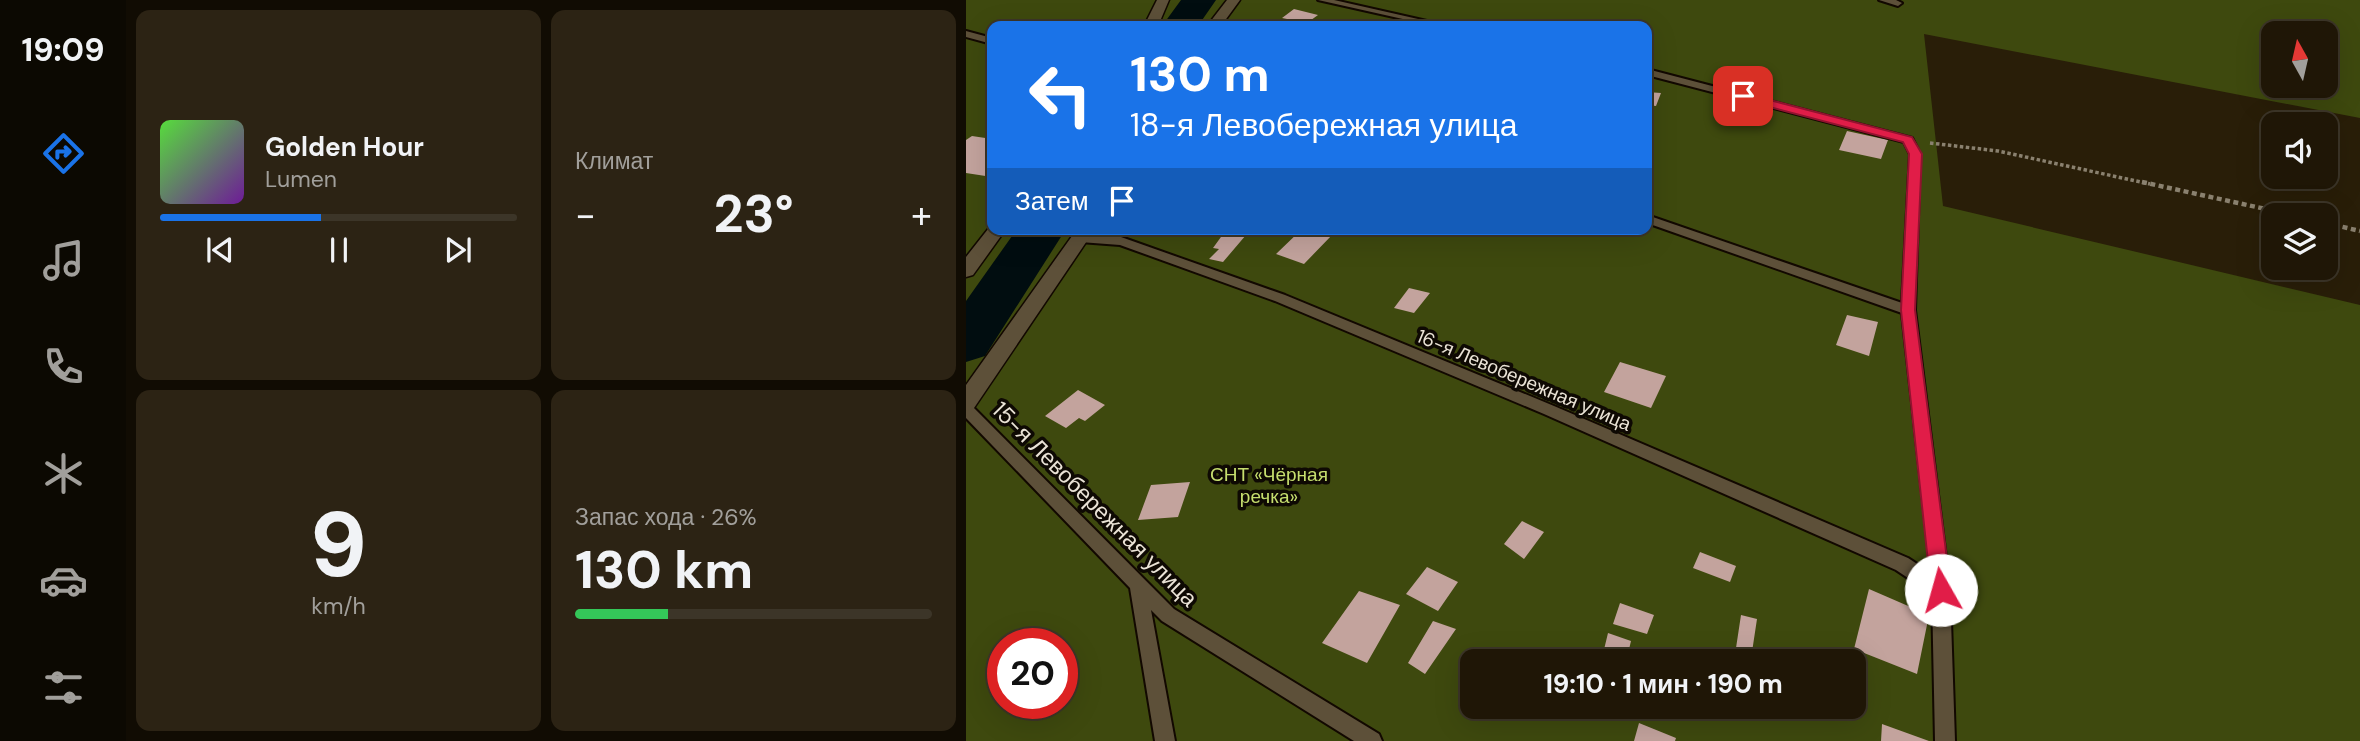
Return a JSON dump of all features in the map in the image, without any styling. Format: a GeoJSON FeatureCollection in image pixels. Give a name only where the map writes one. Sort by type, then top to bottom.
{"type":"FeatureCollection","features":[{"type":"Feature","properties":{"kind":"street"},"geometry":{"type":"LineString","coordinates":[[1152,21],[1163,0]]}},
{"type":"Feature","properties":{"kind":"street"},"geometry":{"type":"LineString","coordinates":[[1218,21],[1234,0]]}},
{"type":"Feature","properties":{"kind":"street"},"geometry":{"type":"LineString","coordinates":[[966,270],[992,235]]}},
{"type":"Feature","properties":{"kind":"street"},"geometry":{"type":"LineString","coordinates":[[966,402],[1082,235]]}},
{"type":"Feature","properties":{"kind":"lane"},"geometry":{"type":"LineString","coordinates":[[1322,0],[1421,21]]}},
{"type":"Feature","properties":{"kind":"lane"},"geometry":{"type":"LineString","coordinates":[[1883,0],[1899,3]]}},
{"type":"Feature","properties":{"kind":"lane"},"geometry":{"type":"LineString","coordinates":[[966,34],[987,40]]}},
{"type":"Feature","properties":{"kind":"lane"},"geometry":{"type":"LineString","coordinates":[[1652,73],[1908,140],[1916,154],[1908,310],[1941,590],[1945,741]]}},
{"type":"Feature","properties":{"kind":"lane"},"geometry":{"type":"LineString","coordinates":[[1652,221],[1908,310]]}},
{"type":"Feature","properties":{"kind":"lane","name":"16-я Левобережная улица"},"geometry":{"type":"LineString","coordinates":[[1092,235],[1121,241],[1280,298],[1549,410],[1890,558],[1941,590]]}},
{"type":"Feature","properties":{"kind":"lane","name":"15-я Левобережная улица"},"geometry":{"type":"LineString","coordinates":[[966,409],[1168,615],[1372,741]]}},
{"type":"Feature","properties":{"kind":"lane"},"geometry":{"type":"LineString","coordinates":[[1139,585],[1165,741]]}},
{"type":"Feature","properties":{"kind":"path"},"geometry":{"type":"LineString","coordinates":[[1908,140],[1998,151],[2261,208]]}},
{"type":"Feature","properties":{"kind":"path"},"geometry":{"type":"LineString","coordinates":[[2338,226],[2360,231]]}},
{"type":"Feature","properties":{"kind":"green space","name":"СНТ «Чёрная речка»"},"geometry":{"type":"Polygon","coordinates":[[[966,0],[2360,0],[2360,118],[1924,34],[1943,206],[2360,305],[2360,741],[966,741],[966,0]]]}},
{"type":"Feature","properties":{"kind":"building"},"geometry":{"type":"Polygon","coordinates":[[[1294,9],[1318,15],[1310,21],[1282,18],[1294,9]]]}},
{"type":"Feature","properties":{"kind":"building"},"geometry":{"type":"Polygon","coordinates":[[[1652,92],[1661,93],[1656,106],[1652,106],[1652,92]]]}},
{"type":"Feature","properties":{"kind":"building"},"geometry":{"type":"Polygon","coordinates":[[[1847,131],[1888,140],[1881,159],[1839,150],[1847,131]]]}},
{"type":"Feature","properties":{"kind":"building"},"geometry":{"type":"Polygon","coordinates":[[[972,136],[987,138],[987,176],[966,173],[966,140],[972,136]]]}},
{"type":"Feature","properties":{"kind":"building"},"geometry":{"type":"Polygon","coordinates":[[[1222,235],[1246,235],[1223,262],[1209,259],[1219,249],[1213,248],[1222,235]]]}},
{"type":"Feature","properties":{"kind":"building"},"geometry":{"type":"Polygon","coordinates":[[[1296,235],[1332,235],[1304,264],[1276,254],[1296,235]]]}},
{"type":"Feature","properties":{"kind":"building"},"geometry":{"type":"Polygon","coordinates":[[[1409,288],[1430,293],[1414,313],[1394,308],[1409,288]]]}},
{"type":"Feature","properties":{"kind":"building"},"geometry":{"type":"Polygon","coordinates":[[[1847,315],[1878,322],[1869,356],[1836,345],[1847,315]]]}},
{"type":"Feature","properties":{"kind":"building"},"geometry":{"type":"Polygon","coordinates":[[[1620,362],[1666,376],[1651,408],[1604,392],[1620,362]]]}},
{"type":"Feature","properties":{"kind":"building"},"geometry":{"type":"Polygon","coordinates":[[[1078,390],[1105,405],[1085,421],[1079,418],[1066,428],[1045,416],[1078,390]]]}},
{"type":"Feature","properties":{"kind":"building"},"geometry":{"type":"Polygon","coordinates":[[[1190,482],[1178,517],[1138,520],[1151,485],[1190,482]]]}},
{"type":"Feature","properties":{"kind":"building"},"geometry":{"type":"Polygon","coordinates":[[[1522,521],[1544,532],[1524,559],[1504,544],[1522,521]]]}},
{"type":"Feature","properties":{"kind":"building"},"geometry":{"type":"Polygon","coordinates":[[[1700,552],[1736,566],[1730,582],[1693,568],[1700,552]]]}},
{"type":"Feature","properties":{"kind":"building"},"geometry":{"type":"Polygon","coordinates":[[[1427,567],[1458,582],[1438,611],[1406,594],[1427,567]]]}},
{"type":"Feature","properties":{"kind":"building"},"geometry":{"type":"Polygon","coordinates":[[[1869,589],[1929,615],[1917,674],[1866,654],[1866,649],[1854,649],[1869,589]]]}},
{"type":"Feature","properties":{"kind":"building"},"geometry":{"type":"Polygon","coordinates":[[[1359,591],[1400,605],[1367,663],[1322,643],[1359,591]]]}},
{"type":"Feature","properties":{"kind":"building"},"geometry":{"type":"Polygon","coordinates":[[[1620,603],[1654,615],[1647,634],[1613,624],[1620,603]]]}},
{"type":"Feature","properties":{"kind":"building"},"geometry":{"type":"Polygon","coordinates":[[[1741,615],[1757,619],[1752,649],[1736,648],[1741,615]]]}},
{"type":"Feature","properties":{"kind":"building"},"geometry":{"type":"Polygon","coordinates":[[[1433,621],[1456,629],[1425,674],[1408,663],[1433,621]]]}},
{"type":"Feature","properties":{"kind":"building"},"geometry":{"type":"Polygon","coordinates":[[[1608,633],[1631,641],[1629,649],[1604,649],[1608,633]]]}},
{"type":"Feature","properties":{"kind":"building"},"geometry":{"type":"Polygon","coordinates":[[[1639,723],[1676,738],[1675,741],[1634,741],[1639,723]]]}},
{"type":"Feature","properties":{"kind":"building"},"geometry":{"type":"Polygon","coordinates":[[[1882,724],[1929,741],[1881,741],[1882,724]]]}},
{"type":"Feature","properties":{"kind":"waterway"},"geometry":{"type":"LineString","coordinates":[[1184,21],[1199,0]]}},
{"type":"Feature","properties":{"kind":"waterway"},"geometry":{"type":"LineString","coordinates":[[966,342],[1038,235]]}},
{"type":"Feature","properties":{"kind":"route"},"geometry":{"type":"LineString","coordinates":[[1743,96],[1908,140],[1916,154],[1908,310],[1941,590]]}}]}
